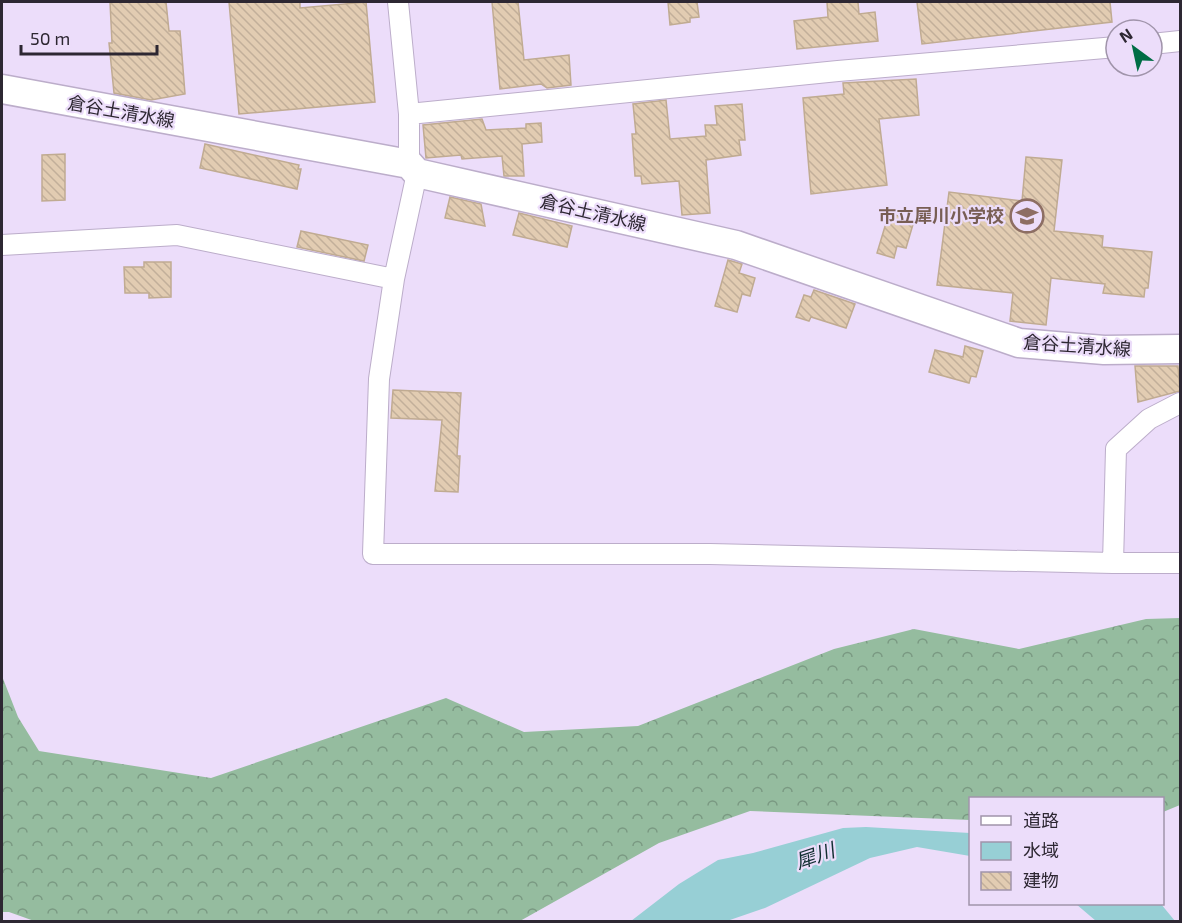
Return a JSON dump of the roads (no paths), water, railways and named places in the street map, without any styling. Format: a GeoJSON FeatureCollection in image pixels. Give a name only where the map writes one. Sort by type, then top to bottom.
{"type":"FeatureCollection","features":[{"type":"Feature","properties":{"kind":"main road","name":"倉谷土清水線"},"geometry":{"type":"LineString","coordinates":[[2,89],[413,168],[736,245],[1020,343],[1104,350],[1180,350]]}},
{"type":"Feature","properties":{"kind":"street"},"geometry":{"type":"LineString","coordinates":[[398,2],[413,168],[380,379],[373,554],[710,554],[1180,563]]}},
{"type":"Feature","properties":{"kind":"street"},"geometry":{"type":"LineString","coordinates":[[1164,43],[1180,41]]}},
{"type":"Feature","properties":{"kind":"street"},"geometry":{"type":"LineString","coordinates":[[409,114],[808,76],[838,71],[1104,48]]}},
{"type":"Feature","properties":{"kind":"street"},"geometry":{"type":"LineString","coordinates":[[2,245],[177,235],[394,279]]}},
{"type":"Feature","properties":{"kind":"street"},"geometry":{"type":"LineString","coordinates":[[1113,563],[1116,449],[1149,419],[1180,404]]}},
{"type":"Feature","properties":{"kind":"water","name":"犀川"},"geometry":{"type":"Polygon","coordinates":[[[866,827],[969,833],[969,856],[917,847],[870,858],[765,908],[727,921],[631,921],[679,884],[718,860],[753,853],[843,828],[866,827]]]}},
{"type":"Feature","properties":{"kind":"water"},"geometry":{"type":"Polygon","coordinates":[[[1077,905],[1162,905],[1175,921],[1096,921],[1077,905]]]}},
{"type":"Feature","properties":{"kind":"place","name":"市立犀川小学校"},"geometry":{"type":"Point","coordinates":[1027,216]}}]}
